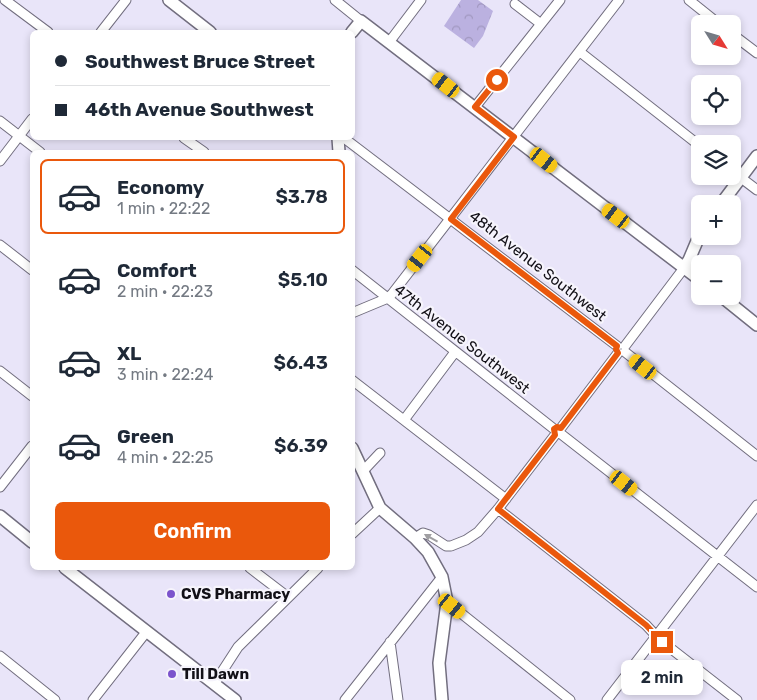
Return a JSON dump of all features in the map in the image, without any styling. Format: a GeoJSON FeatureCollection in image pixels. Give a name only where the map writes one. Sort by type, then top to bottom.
{"type":"FeatureCollection","features":[{"type":"Feature","properties":{"kind":"street"},"geometry":{"type":"LineString","coordinates":[[6,0],[45,30]]}},
{"type":"Feature","properties":{"kind":"street"},"geometry":{"type":"LineString","coordinates":[[103,30],[126,0]]}},
{"type":"Feature","properties":{"kind":"street"},"geometry":{"type":"LineString","coordinates":[[169,0],[207,30]]}},
{"type":"Feature","properties":{"kind":"street"},"geometry":{"type":"LineString","coordinates":[[335,0],[691,273]]}},
{"type":"Feature","properties":{"kind":"street"},"geometry":{"type":"LineString","coordinates":[[390,41],[421,0]]}},
{"type":"Feature","properties":{"kind":"street"},"geometry":{"type":"LineString","coordinates":[[475,107],[560,0]]}},
{"type":"Feature","properties":{"kind":"street"},"geometry":{"type":"LineString","coordinates":[[355,312],[388,298],[619,0]]}},
{"type":"Feature","properties":{"kind":"street"},"geometry":{"type":"LineString","coordinates":[[688,0],[707,15]]}},
{"type":"Feature","properties":{"kind":"street"},"geometry":{"type":"LineString","coordinates":[[516,4],[541,24]]}},
{"type":"Feature","properties":{"kind":"street"},"geometry":{"type":"LineString","coordinates":[[354,30],[361,20]]}},
{"type":"Feature","properties":{"kind":"street"},"geometry":{"type":"LineString","coordinates":[[741,41],[757,53]]}},
{"type":"Feature","properties":{"kind":"street"},"geometry":{"type":"LineString","coordinates":[[580,52],[691,139]]}},
{"type":"Feature","properties":{"kind":"street"},"geometry":{"type":"LineString","coordinates":[[0,121],[37,150]]}},
{"type":"Feature","properties":{"kind":"street"},"geometry":{"type":"LineString","coordinates":[[0,161],[30,122]]}},
{"type":"Feature","properties":{"kind":"street"},"geometry":{"type":"LineString","coordinates":[[187,140],[201,150]]}},
{"type":"Feature","properties":{"kind":"street","name":"48th Avenue Southwest"},"geometry":{"type":"LineString","coordinates":[[347,140],[621,349],[757,456]]}},
{"type":"Feature","properties":{"kind":"street"},"geometry":{"type":"LineString","coordinates":[[741,170],[757,156]]}},
{"type":"Feature","properties":{"kind":"street"},"geometry":{"type":"LineString","coordinates":[[741,178],[757,190]]}},
{"type":"Feature","properties":{"kind":"street"},"geometry":{"type":"LineString","coordinates":[[0,245],[30,268]]}},
{"type":"Feature","properties":{"kind":"street"},"geometry":{"type":"LineString","coordinates":[[415,538],[424,533],[440,543],[451,546],[466,540],[478,532],[506,499],[684,268],[695,245]]}},
{"type":"Feature","properties":{"kind":"street","name":"47th Avenue Southwest"},"geometry":{"type":"LineString","coordinates":[[355,272],[757,588]]}},
{"type":"Feature","properties":{"kind":"street"},"geometry":{"type":"LineString","coordinates":[[732,305],[757,325]]}},
{"type":"Feature","properties":{"kind":"street"},"geometry":{"type":"LineString","coordinates":[[404,420],[455,352]]}},
{"type":"Feature","properties":{"kind":"street"},"geometry":{"type":"LineString","coordinates":[[0,371],[30,394]]}},
{"type":"Feature","properties":{"kind":"street"},"geometry":{"type":"LineString","coordinates":[[355,382],[506,499]]}},
{"type":"Feature","properties":{"kind":"street"},"geometry":{"type":"LineString","coordinates":[[0,487],[30,449]]}},
{"type":"Feature","properties":{"kind":"street"},"geometry":{"type":"LineString","coordinates":[[364,470],[380,453]]}},
{"type":"Feature","properties":{"kind":"street"},"geometry":{"type":"LineString","coordinates":[[355,454],[380,508],[415,538],[428,552],[442,577],[447,602],[439,663],[442,700]]}},
{"type":"Feature","properties":{"kind":"street"},"geometry":{"type":"LineString","coordinates":[[607,700],[757,505]]}},
{"type":"Feature","properties":{"kind":"street"},"geometry":{"type":"LineString","coordinates":[[356,524],[380,508]]}},
{"type":"Feature","properties":{"kind":"street"},"geometry":{"type":"LineString","coordinates":[[498,509],[646,625],[656,636],[737,700]]}},
{"type":"Feature","properties":{"kind":"street"},"geometry":{"type":"LineString","coordinates":[[0,516],[30,540]]}},
{"type":"Feature","properties":{"kind":"street"},"geometry":{"type":"LineString","coordinates":[[68,570],[235,700]]}},
{"type":"Feature","properties":{"kind":"street"},"geometry":{"type":"LineString","coordinates":[[253,570],[288,598]]}},
{"type":"Feature","properties":{"kind":"street"},"geometry":{"type":"LineString","coordinates":[[214,684],[238,647],[316,570]]}},
{"type":"Feature","properties":{"kind":"street"},"geometry":{"type":"LineString","coordinates":[[345,700],[442,577]]}},
{"type":"Feature","properties":{"kind":"street"},"geometry":{"type":"LineString","coordinates":[[447,602],[570,700]]}},
{"type":"Feature","properties":{"kind":"street"},"geometry":{"type":"LineString","coordinates":[[92,700],[146,631]]}},
{"type":"Feature","properties":{"kind":"street"},"geometry":{"type":"LineString","coordinates":[[390,642],[398,700]]}},
{"type":"Feature","properties":{"kind":"street"},"geometry":{"type":"LineString","coordinates":[[0,656],[55,700]]}},
{"type":"Feature","properties":{"kind":"green space"},"geometry":{"type":"Polygon","coordinates":[[[461,0],[478,0],[493,11],[483,36],[474,48],[444,26],[461,0]]]}},
{"type":"Feature","properties":{"kind":"place","name":"CVS Pharmacy"},"geometry":{"type":"Point","coordinates":[171,594]}},
{"type":"Feature","properties":{"kind":"place","name":"Till Dawn"},"geometry":{"type":"Point","coordinates":[172,674]}},
{"type":"Feature","properties":{"kind":"route"},"geometry":{"type":"LineString","coordinates":[[497,80],[475,107],[514,137],[451,219],[617,346],[618,353],[561,428],[556,427],[554,429],[555,435],[498,509],[646,625],[662,642]]}}]}
